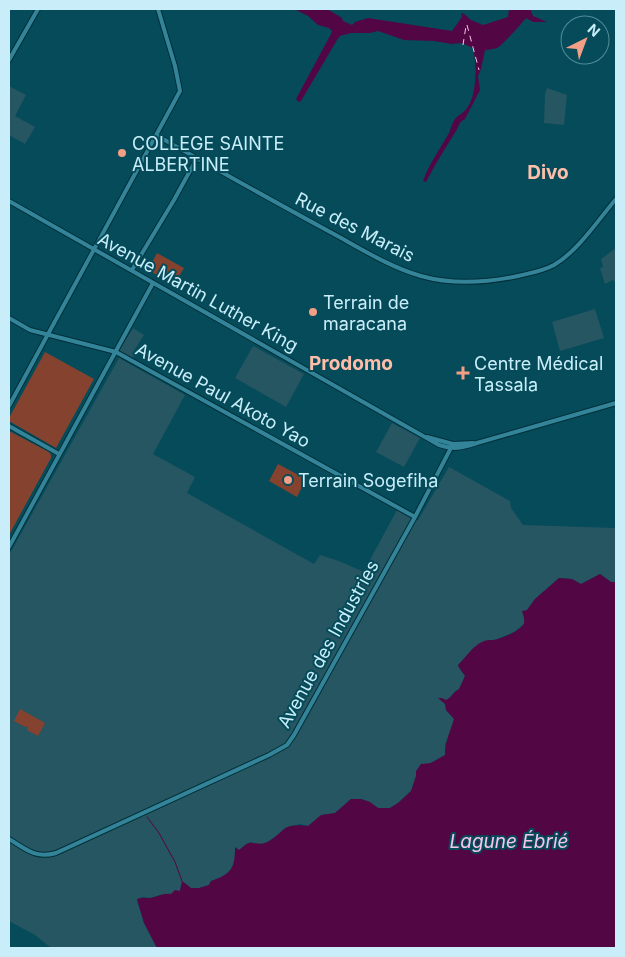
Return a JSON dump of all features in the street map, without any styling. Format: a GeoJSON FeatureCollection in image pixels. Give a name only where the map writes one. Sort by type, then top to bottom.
{"type":"FeatureCollection","features":[{"type":"Feature","properties":{"kind":"street"},"geometry":{"type":"LineString","coordinates":[[9,60],[38,9]]}},
{"type":"Feature","properties":{"kind":"street"},"geometry":{"type":"LineString","coordinates":[[9,406],[180,91],[175,66],[158,9]]}},
{"type":"Feature","properties":{"kind":"street","name":"Rue des Marais"},"geometry":{"type":"LineString","coordinates":[[156,135],[393,265],[419,275],[454,282],[498,280],[538,272],[553,265],[566,257],[574,249],[616,199]]}},
{"type":"Feature","properties":{"kind":"street"},"geometry":{"type":"LineString","coordinates":[[132,270],[197,158]]}},
{"type":"Feature","properties":{"kind":"street","name":"Avenue Martin Luther King"},"geometry":{"type":"LineString","coordinates":[[9,201],[427,437],[452,446],[477,443],[616,403]]}},
{"type":"Feature","properties":{"kind":"street"},"geometry":{"type":"LineString","coordinates":[[9,547],[153,283]]}},
{"type":"Feature","properties":{"kind":"street","name":"Avenue Paul Akoto Yao"},"geometry":{"type":"LineString","coordinates":[[9,318],[30,330],[116,352],[415,517]]}},
{"type":"Feature","properties":{"kind":"street"},"geometry":{"type":"LineString","coordinates":[[9,426],[59,454]]}},
{"type":"Feature","properties":{"kind":"street","name":"Avenue des Industries"},"geometry":{"type":"LineString","coordinates":[[9,839],[37,855],[43,856],[56,853],[283,748],[290,742],[415,517],[452,446]]}},
{"type":"Feature","properties":{"kind":"shaded area"},"geometry":{"type":"Polygon","coordinates":[[[9,86],[26,95],[15,116],[35,127],[25,144],[9,135],[9,86]]]}},
{"type":"Feature","properties":{"kind":"shaded area"},"geometry":{"type":"Polygon","coordinates":[[[547,88],[567,95],[564,125],[544,123],[547,88]]]}},
{"type":"Feature","properties":{"kind":"shaded area"},"geometry":{"type":"Polygon","coordinates":[[[616,248],[616,283],[613,280],[605,284],[600,268],[603,267],[601,259],[616,248]]]}},
{"type":"Feature","properties":{"kind":"shaded area"},"geometry":{"type":"Polygon","coordinates":[[[157,253],[184,268],[174,285],[148,270],[157,253]]]}},
{"type":"Feature","properties":{"kind":"shaded area"},"geometry":{"type":"Polygon","coordinates":[[[595,309],[604,338],[560,351],[552,322],[595,309]]]}},
{"type":"Feature","properties":{"kind":"shaded area"},"geometry":{"type":"Polygon","coordinates":[[[133,328],[144,335],[132,354],[134,356],[132,359],[119,351],[133,328]]]}},
{"type":"Feature","properties":{"kind":"shaded area"},"geometry":{"type":"Polygon","coordinates":[[[253,346],[304,374],[286,407],[235,378],[253,346]]]}},
{"type":"Feature","properties":{"kind":"shaded area"},"geometry":{"type":"Polygon","coordinates":[[[45,352],[94,379],[56,448],[9,421],[45,352]]]}},
{"type":"Feature","properties":{"kind":"shaded area"},"geometry":{"type":"Polygon","coordinates":[[[119,358],[185,395],[153,454],[195,477],[187,493],[314,564],[320,555],[362,571],[365,569],[397,510],[418,520],[449,467],[510,501],[511,508],[523,525],[616,528],[616,582],[611,582],[600,574],[581,584],[572,579],[559,578],[535,599],[526,611],[524,624],[514,632],[473,649],[458,665],[465,676],[459,690],[446,701],[439,698],[454,719],[445,744],[445,755],[416,771],[411,791],[398,803],[390,808],[378,808],[370,802],[361,799],[351,799],[335,813],[326,814],[308,826],[300,824],[285,828],[267,842],[259,845],[251,842],[239,850],[235,848],[235,859],[229,872],[211,881],[209,885],[190,888],[185,883],[181,885],[180,891],[171,894],[151,898],[143,897],[137,901],[144,923],[157,948],[51,948],[35,935],[9,921],[9,555],[119,358]]]}},
{"type":"Feature","properties":{"kind":"shaded area"},"geometry":{"type":"Polygon","coordinates":[[[392,423],[420,438],[404,467],[376,452],[392,423]]]}},
{"type":"Feature","properties":{"kind":"shaded area"},"geometry":{"type":"Polygon","coordinates":[[[9,431],[49,452],[51,458],[9,535],[9,431]]]}},
{"type":"Feature","properties":{"kind":"shaded area","name":"Terrain Sogefiha"},"geometry":{"type":"Polygon","coordinates":[[[278,464],[306,479],[297,497],[269,481],[278,464]]]}},
{"type":"Feature","properties":{"kind":"shaded area"},"geometry":{"type":"Polygon","coordinates":[[[20,709],[45,723],[38,736],[27,730],[28,726],[25,727],[14,721],[20,709]]]}},
{"type":"Feature","properties":{"kind":"water"},"geometry":{"type":"Polygon","coordinates":[[[294,9],[327,9],[352,25],[355,22],[368,18],[452,31],[462,17],[461,13],[483,25],[508,17],[509,9],[532,9],[533,16],[547,22],[533,22],[526,18],[499,47],[485,50],[478,76],[480,90],[465,119],[459,124],[426,182],[423,181],[431,163],[454,121],[466,110],[473,95],[475,62],[473,48],[462,43],[452,44],[404,40],[378,31],[351,33],[340,36],[299,102],[296,99],[332,31],[329,28],[318,25],[308,16],[294,9]]]}},
{"type":"Feature","properties":{"kind":"water","name":"Lagune Ébrié"},"geometry":{"type":"Polygon","coordinates":[[[600,574],[611,582],[616,582],[616,948],[157,948],[144,923],[137,899],[171,894],[175,890],[180,891],[182,881],[191,888],[209,885],[211,881],[223,876],[233,866],[235,847],[239,850],[249,843],[265,843],[289,826],[308,826],[321,815],[335,813],[351,799],[361,799],[370,802],[378,808],[390,808],[398,803],[411,791],[416,771],[421,764],[431,763],[445,755],[454,719],[446,710],[445,704],[438,698],[446,700],[459,689],[465,676],[458,666],[459,664],[479,644],[486,640],[501,638],[519,629],[524,623],[522,611],[527,610],[535,599],[559,578],[572,579],[581,584],[600,574]]]}},
{"type":"Feature","properties":{"kind":"waterway"},"geometry":{"type":"LineString","coordinates":[[147,817],[159,833],[175,862],[182,881]]}},
{"type":"Feature","properties":{"kind":"ferry route"},"geometry":{"type":"LineString","coordinates":[[467,25],[479,70]]}},
{"type":"Feature","properties":{"kind":"ferry route"},"geometry":{"type":"LineString","coordinates":[[463,45],[466,26]]}},
{"type":"Feature","properties":{"kind":"place","name":"COLLEGE SAINTE ALBERTINE"},"geometry":{"type":"Point","coordinates":[122,153]}},
{"type":"Feature","properties":{"kind":"place","name":"Terrain de maracana"},"geometry":{"type":"Point","coordinates":[313,312]}},
{"type":"Feature","properties":{"kind":"place","name":"Centre Médical Tassala"},"geometry":{"type":"Point","coordinates":[463,373]}},
{"type":"Feature","properties":{"kind":"place","name":"Terrain Sogefiha"},"geometry":{"type":"Point","coordinates":[288,480]}},
{"type":"Feature","properties":{"kind":"district","name":"Divo"},"geometry":{"type":"Point","coordinates":[548,172]}},
{"type":"Feature","properties":{"kind":"district","name":"Prodomo"},"geometry":{"type":"Point","coordinates":[351,363]}}]}
